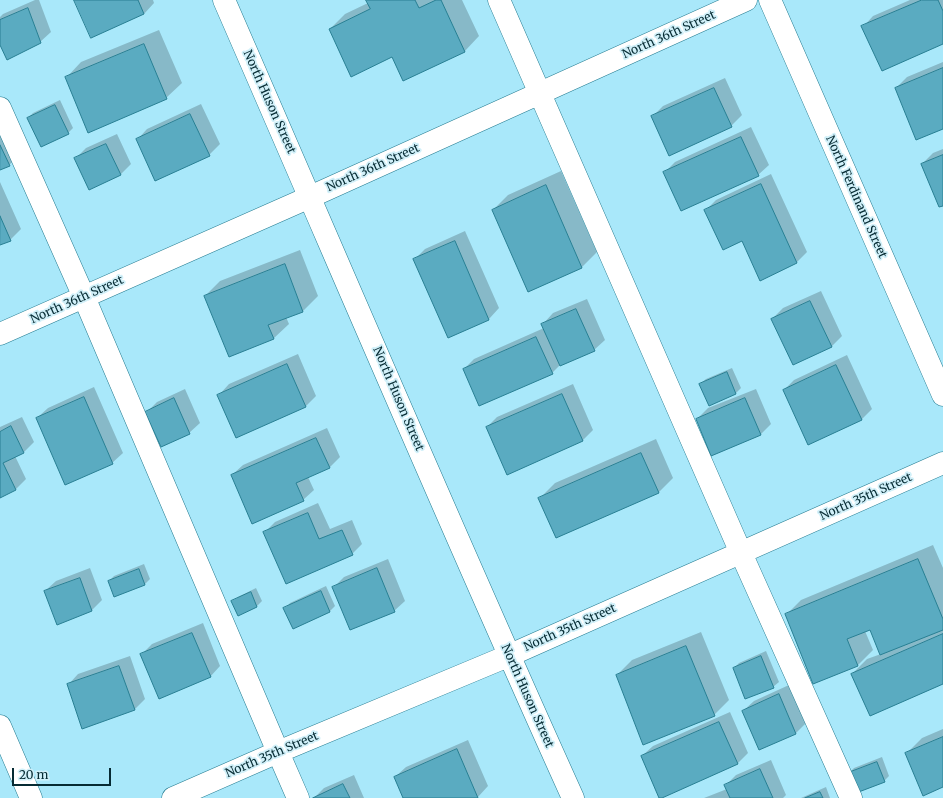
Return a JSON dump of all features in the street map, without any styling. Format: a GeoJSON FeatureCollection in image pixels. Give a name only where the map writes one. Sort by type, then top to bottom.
{"type":"FeatureCollection","features":[{"type":"Feature","properties":{"kind":"street","name":"North Huson Street"},"geometry":{"type":"LineString","coordinates":[[224,0],[508,656],[573,798]]}},
{"type":"Feature","properties":{"kind":"street"},"geometry":{"type":"LineString","coordinates":[[499,0],[741,553],[851,798]]}},
{"type":"Feature","properties":{"kind":"street","name":"North 36th Street"},"geometry":{"type":"LineString","coordinates":[[0,334],[310,197],[746,0]]}},
{"type":"Feature","properties":{"kind":"street","name":"North Ferdinand Street"},"geometry":{"type":"LineString","coordinates":[[770,0],[943,395]]}},
{"type":"Feature","properties":{"kind":"street"},"geometry":{"type":"LineString","coordinates":[[0,108],[84,297],[298,798]]}},
{"type":"Feature","properties":{"kind":"street","name":"North 35th Street"},"geometry":{"type":"LineString","coordinates":[[173,798],[278,752],[508,656],[943,463]]}},
{"type":"Feature","properties":{"kind":"street"},"geometry":{"type":"LineString","coordinates":[[0,726],[31,798]]}},
{"type":"Feature","properties":{"kind":"building"},"geometry":{"type":"Polygon","coordinates":[[[74,0],[138,0],[144,14],[91,38],[74,0]]]}},
{"type":"Feature","properties":{"kind":"building"},"geometry":{"type":"Polygon","coordinates":[[[366,0],[415,0],[419,8],[436,0],[441,0],[465,52],[403,81],[392,57],[351,77],[329,29],[370,9],[366,0]]]}},
{"type":"Feature","properties":{"kind":"building"},"geometry":{"type":"Polygon","coordinates":[[[922,0],[938,0],[943,11],[943,44],[882,71],[861,26],[922,0]]]}},
{"type":"Feature","properties":{"kind":"building"},"geometry":{"type":"Polygon","coordinates":[[[28,8],[41,43],[7,60],[0,45],[0,20],[28,8]]]}},
{"type":"Feature","properties":{"kind":"building"},"geometry":{"type":"Polygon","coordinates":[[[144,44],[167,99],[88,133],[65,77],[144,44]]]}},
{"type":"Feature","properties":{"kind":"building"},"geometry":{"type":"Polygon","coordinates":[[[943,68],[943,129],[916,140],[895,88],[943,68]]]}},
{"type":"Feature","properties":{"kind":"building"},"geometry":{"type":"Polygon","coordinates":[[[714,88],[732,127],[669,156],[651,116],[714,88]]]}},
{"type":"Feature","properties":{"kind":"building"},"geometry":{"type":"Polygon","coordinates":[[[55,105],[69,134],[41,147],[27,118],[55,105]]]}},
{"type":"Feature","properties":{"kind":"building"},"geometry":{"type":"Polygon","coordinates":[[[190,114],[210,156],[155,181],[136,139],[190,114]]]}},
{"type":"Feature","properties":{"kind":"building"},"geometry":{"type":"Polygon","coordinates":[[[741,137],[759,176],[681,211],[663,172],[741,137]]]}},
{"type":"Feature","properties":{"kind":"building"},"geometry":{"type":"Polygon","coordinates":[[[106,144],[121,175],[89,190],[74,158],[106,144]]]}},
{"type":"Feature","properties":{"kind":"building"},"geometry":{"type":"Polygon","coordinates":[[[0,145],[10,166],[0,170],[0,145]]]}},
{"type":"Feature","properties":{"kind":"building"},"geometry":{"type":"Polygon","coordinates":[[[943,155],[943,206],[939,207],[921,164],[943,155]]]}},
{"type":"Feature","properties":{"kind":"building"},"geometry":{"type":"Polygon","coordinates":[[[761,184],[797,263],[760,281],[742,241],[723,250],[704,210],[761,184]]]}},
{"type":"Feature","properties":{"kind":"building"},"geometry":{"type":"Polygon","coordinates":[[[546,185],[582,268],[528,292],[492,210],[546,185]]]}},
{"type":"Feature","properties":{"kind":"building"},"geometry":{"type":"Polygon","coordinates":[[[0,216],[11,241],[0,245],[0,216]]]}},
{"type":"Feature","properties":{"kind":"building"},"geometry":{"type":"Polygon","coordinates":[[[455,241],[489,320],[448,338],[413,259],[455,241]]]}},
{"type":"Feature","properties":{"kind":"building"},"geometry":{"type":"Polygon","coordinates":[[[285,264],[303,312],[268,325],[274,339],[229,357],[204,296],[285,264]]]}},
{"type":"Feature","properties":{"kind":"building"},"geometry":{"type":"Polygon","coordinates":[[[810,301],[832,347],[793,365],[771,319],[810,301]]]}},
{"type":"Feature","properties":{"kind":"building"},"geometry":{"type":"Polygon","coordinates":[[[576,309],[595,351],[560,366],[541,324],[576,309]]]}},
{"type":"Feature","properties":{"kind":"building"},"geometry":{"type":"Polygon","coordinates":[[[536,337],[553,374],[479,406],[463,369],[536,337]]]}},
{"type":"Feature","properties":{"kind":"building"},"geometry":{"type":"Polygon","coordinates":[[[287,364],[306,407],[236,438],[217,395],[287,364]]]}},
{"type":"Feature","properties":{"kind":"building"},"geometry":{"type":"Polygon","coordinates":[[[836,365],[862,420],[808,445],[783,390],[836,365]]]}},
{"type":"Feature","properties":{"kind":"building"},"geometry":{"type":"Polygon","coordinates":[[[727,372],[736,394],[709,406],[699,384],[727,372]]]}},
{"type":"Feature","properties":{"kind":"building"},"geometry":{"type":"Polygon","coordinates":[[[562,394],[583,441],[507,475],[486,427],[562,394]]]}},
{"type":"Feature","properties":{"kind":"building"},"geometry":{"type":"Polygon","coordinates":[[[84,397],[113,464],[65,485],[36,418],[84,397]]]}},
{"type":"Feature","properties":{"kind":"building"},"geometry":{"type":"Polygon","coordinates":[[[174,398],[190,434],[161,447],[145,412],[174,398]]]}},
{"type":"Feature","properties":{"kind":"building"},"geometry":{"type":"Polygon","coordinates":[[[745,398],[761,435],[711,456],[696,419],[745,398]]]}},
{"type":"Feature","properties":{"kind":"building"},"geometry":{"type":"Polygon","coordinates":[[[11,426],[24,453],[3,463],[16,490],[0,498],[0,432],[11,426]]]}},
{"type":"Feature","properties":{"kind":"building"},"geometry":{"type":"Polygon","coordinates":[[[316,438],[330,468],[296,483],[304,501],[252,524],[231,475],[316,438]]]}},
{"type":"Feature","properties":{"kind":"building"},"geometry":{"type":"Polygon","coordinates":[[[641,453],[659,493],[556,538],[538,498],[641,453]]]}},
{"type":"Feature","properties":{"kind":"building"},"geometry":{"type":"Polygon","coordinates":[[[308,513],[319,539],[342,530],[353,555],[286,584],[263,532],[308,513]]]}},
{"type":"Feature","properties":{"kind":"building"},"geometry":{"type":"Polygon","coordinates":[[[918,559],[943,619],[943,630],[880,655],[870,630],[847,639],[858,666],[813,684],[785,614],[918,559]]]}},
{"type":"Feature","properties":{"kind":"building"},"geometry":{"type":"Polygon","coordinates":[[[377,568],[395,612],[350,630],[332,587],[377,568]]]}},
{"type":"Feature","properties":{"kind":"building"},"geometry":{"type":"Polygon","coordinates":[[[139,569],[145,585],[114,597],[108,581],[139,569]]]}},
{"type":"Feature","properties":{"kind":"building"},"geometry":{"type":"Polygon","coordinates":[[[80,578],[92,611],[57,625],[44,591],[80,578]]]}},
{"type":"Feature","properties":{"kind":"building"},"geometry":{"type":"Polygon","coordinates":[[[321,591],[330,612],[293,629],[283,608],[321,591]]]}},
{"type":"Feature","properties":{"kind":"building"},"geometry":{"type":"Polygon","coordinates":[[[251,592],[257,607],[238,616],[231,601],[251,592]]]}},
{"type":"Feature","properties":{"kind":"building"},"geometry":{"type":"Polygon","coordinates":[[[192,633],[211,677],[159,699],[140,654],[192,633]]]}},
{"type":"Feature","properties":{"kind":"building"},"geometry":{"type":"Polygon","coordinates":[[[943,634],[943,684],[870,716],[851,674],[943,634]]]}},
{"type":"Feature","properties":{"kind":"building"},"geometry":{"type":"Polygon","coordinates":[[[686,646],[715,716],[643,745],[616,675],[686,646]]]}},
{"type":"Feature","properties":{"kind":"building"},"geometry":{"type":"Polygon","coordinates":[[[761,656],[774,688],[745,699],[733,668],[761,656]]]}},
{"type":"Feature","properties":{"kind":"building"},"geometry":{"type":"Polygon","coordinates":[[[119,666],[135,710],[82,729],[67,684],[119,666]]]}},
{"type":"Feature","properties":{"kind":"building"},"geometry":{"type":"Polygon","coordinates":[[[779,694],[796,734],[759,750],[742,711],[779,694]]]}},
{"type":"Feature","properties":{"kind":"building"},"geometry":{"type":"Polygon","coordinates":[[[719,722],[738,764],[659,798],[641,756],[719,722]]]}},
{"type":"Feature","properties":{"kind":"building"},"geometry":{"type":"Polygon","coordinates":[[[943,737],[943,787],[923,796],[905,753],[943,737]]]}},
{"type":"Feature","properties":{"kind":"building"},"geometry":{"type":"Polygon","coordinates":[[[457,749],[478,798],[403,798],[394,777],[457,749]]]}},
{"type":"Feature","properties":{"kind":"building"},"geometry":{"type":"Polygon","coordinates":[[[877,762],[885,782],[856,793],[848,773],[877,762]]]}},
{"type":"Feature","properties":{"kind":"building"},"geometry":{"type":"Polygon","coordinates":[[[760,769],[773,798],[730,798],[724,785],[760,769]]]}},
{"type":"Feature","properties":{"kind":"building"},"geometry":{"type":"Polygon","coordinates":[[[343,784],[350,798],[313,798],[343,784]]]}},
{"type":"Feature","properties":{"kind":"building"},"geometry":{"type":"Polygon","coordinates":[[[820,792],[823,798],[805,798],[820,792]]]}}]}
